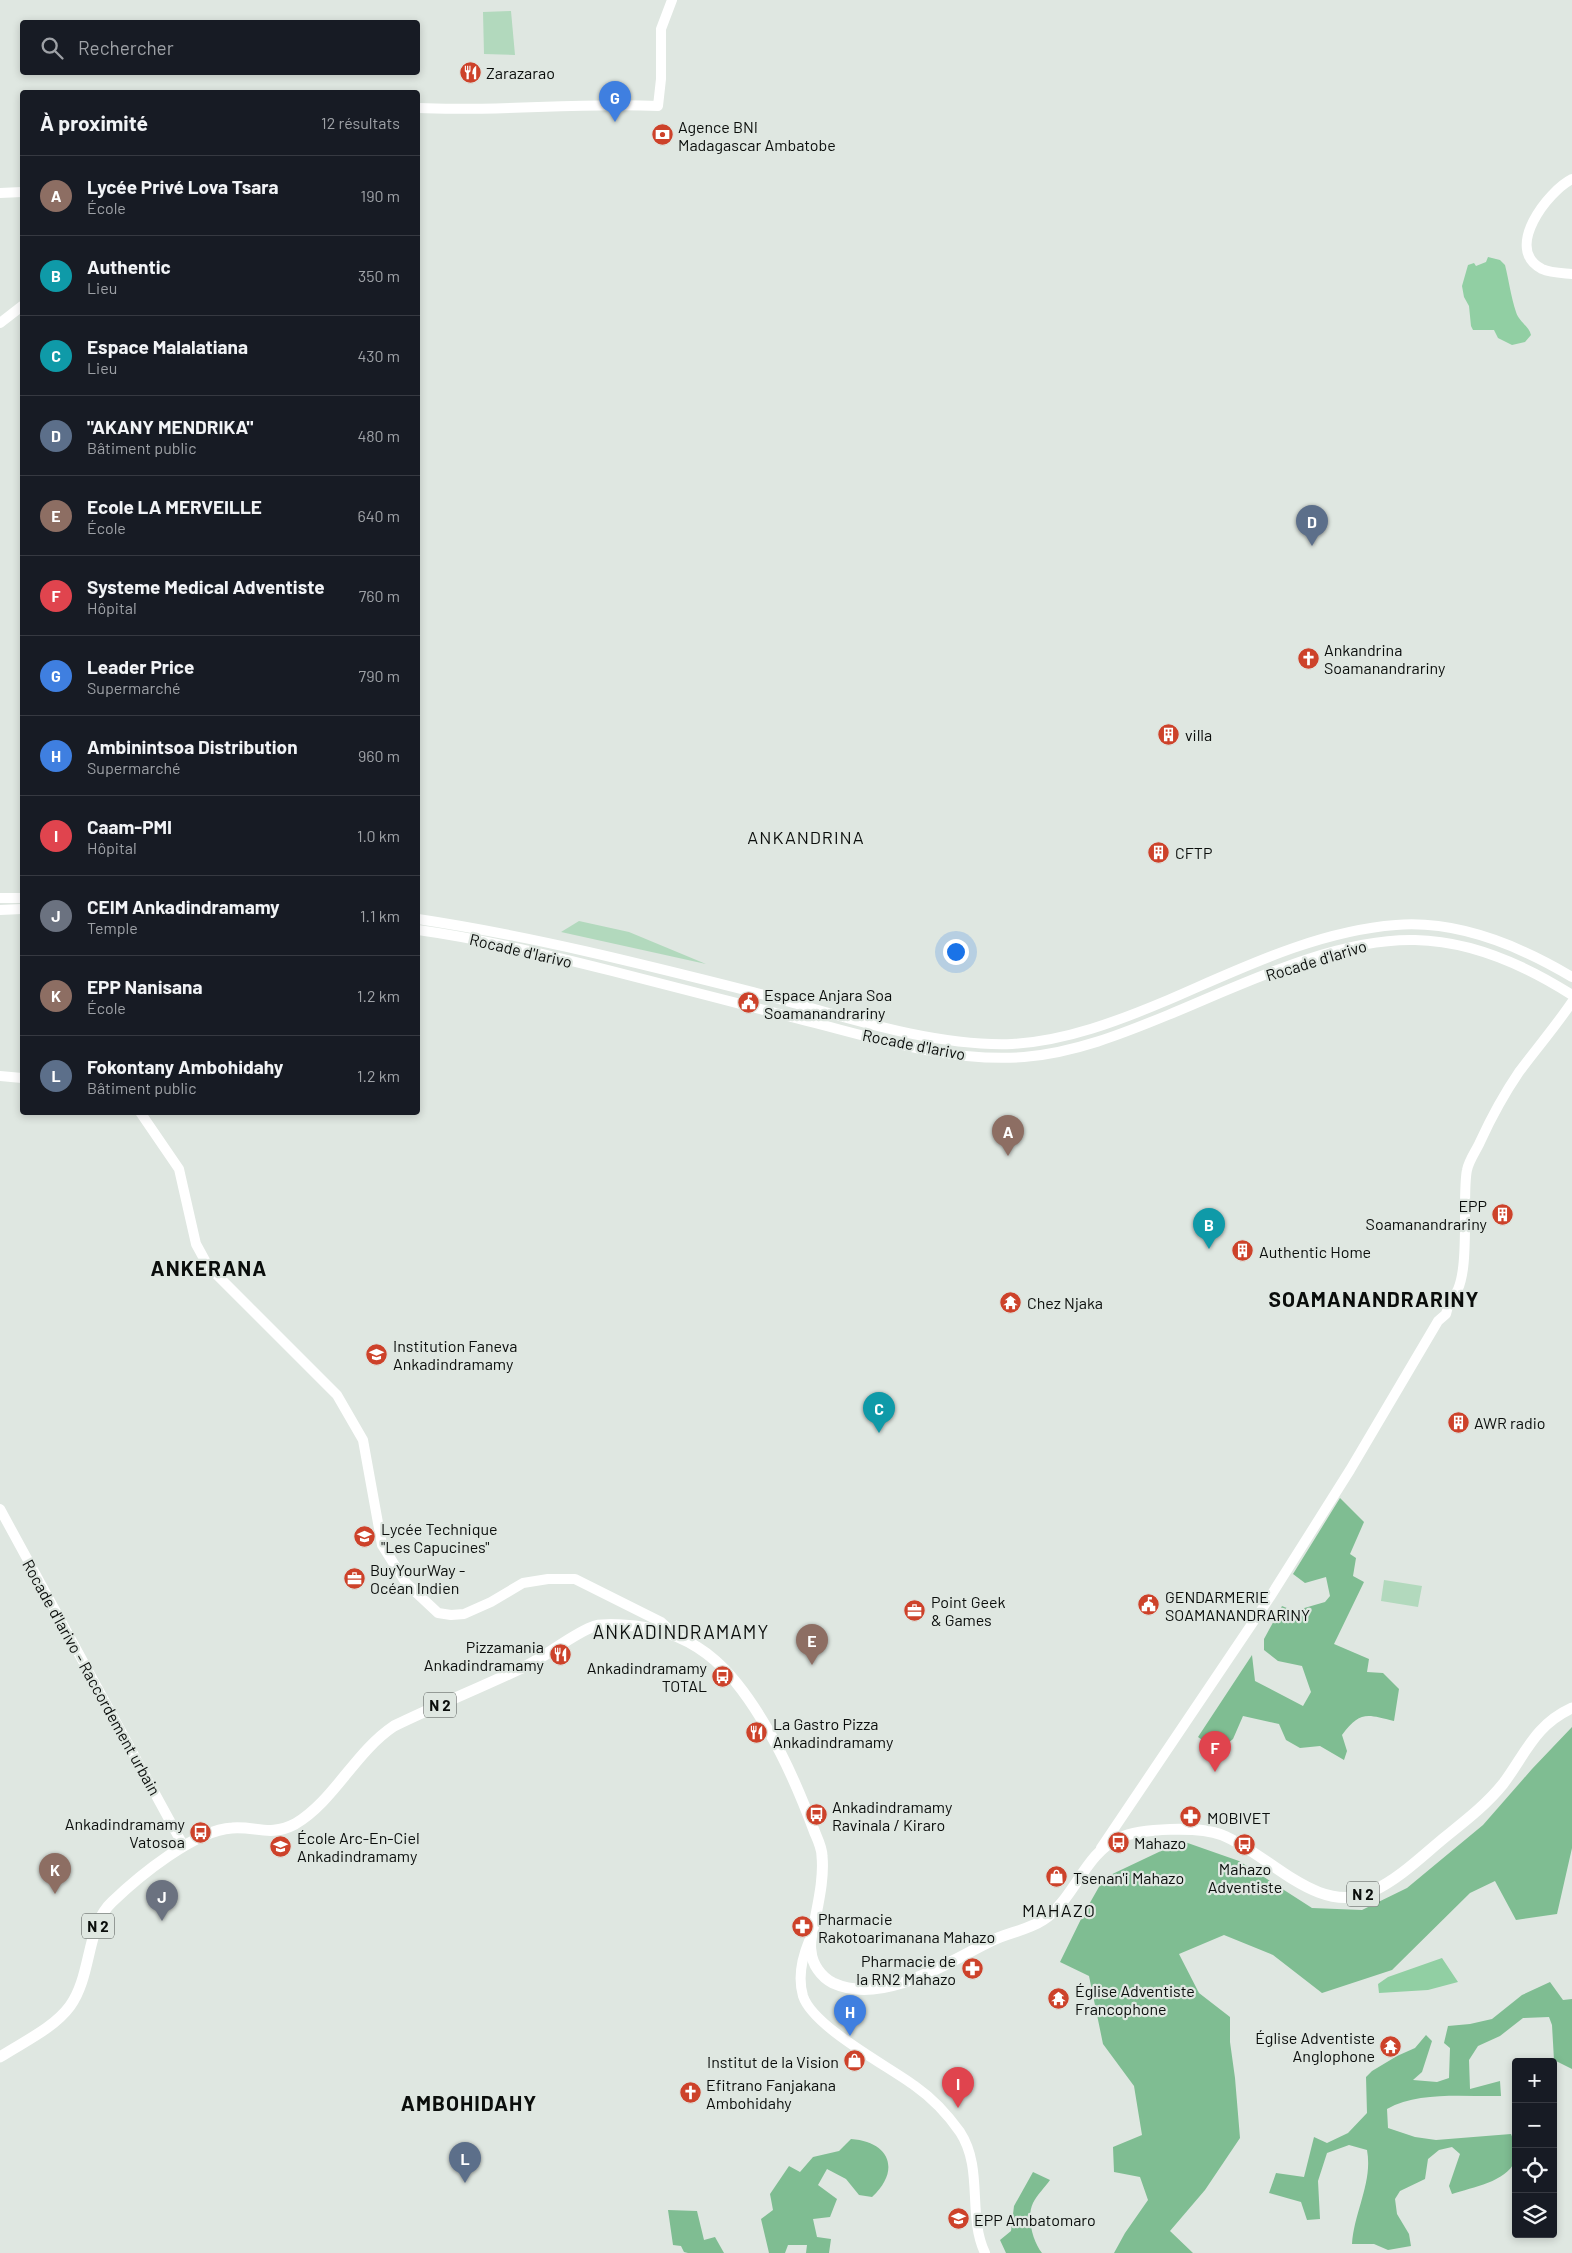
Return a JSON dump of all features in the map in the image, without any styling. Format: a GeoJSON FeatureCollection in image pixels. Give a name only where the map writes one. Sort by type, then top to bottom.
{"type":"FeatureCollection","features":[{"type":"Feature","properties":{"kind":"main road"},"geometry":{"type":"LineString","coordinates":[[420,108],[520,108],[590,105],[658,106],[661,92],[661,30],[672,0]]}},
{"type":"Feature","properties":{"kind":"main road"},"geometry":{"type":"LineString","coordinates":[[1572,179],[1560,186],[1537,213],[1527,247],[1530,256],[1541,268],[1554,273],[1572,274]]}},
{"type":"Feature","properties":{"kind":"main road"},"geometry":{"type":"LineString","coordinates":[[0,193],[20,192]]}},
{"type":"Feature","properties":{"kind":"main road"},"geometry":{"type":"LineString","coordinates":[[0,324],[20,308]]}},
{"type":"Feature","properties":{"kind":"main road"},"geometry":{"type":"LineString","coordinates":[[0,898],[20,898]]}},
{"type":"Feature","properties":{"kind":"main road"},"geometry":{"type":"LineString","coordinates":[[0,910],[20,909]]}},
{"type":"Feature","properties":{"kind":"main road","name":"Rocade d'Iarivo"},"geometry":{"type":"LineString","coordinates":[[420,919],[528,937],[926,1036],[1011,1044],[1044,1040],[1081,1032],[1128,1016],[1302,945],[1350,932],[1397,925],[1426,925],[1484,937],[1519,949],[1572,977]]}},
{"type":"Feature","properties":{"kind":"main road","name":"Rocade d'Iarivo"},"geometry":{"type":"LineString","coordinates":[[420,930],[486,941],[550,956],[882,1040],[942,1053],[975,1056],[1025,1057],[1074,1048],[1126,1032],[1233,988],[1314,958],[1351,947],[1394,940],[1440,942],[1502,958],[1572,995]]}},
{"type":"Feature","properties":{"kind":"main road"},"geometry":{"type":"LineString","coordinates":[[1101,1848],[1270,1597],[1350,1470],[1438,1321],[1446,1314],[1450,1299],[1455,1296],[1460,1286],[1464,1266],[1467,1170],[1498,1105],[1518,1073],[1553,1031],[1569,1006]]}},
{"type":"Feature","properties":{"kind":"main road"},"geometry":{"type":"LineString","coordinates":[[0,1076],[20,1078]]}},
{"type":"Feature","properties":{"kind":"main road"},"geometry":{"type":"LineString","coordinates":[[142,1115],[179,1169],[196,1244],[208,1266],[337,1395],[363,1440],[382,1545],[406,1582],[438,1613],[451,1615],[464,1614],[491,1602],[523,1583],[575,1579],[661,1622],[674,1634]]}},
{"type":"Feature","properties":{"kind":"main road","name":"Rocade d'Iarivo - Raccordement urbain"},"geometry":{"type":"LineString","coordinates":[[0,1509],[183,1845]]}},
{"type":"Feature","properties":{"kind":"main road","name":"N 2"},"geometry":{"type":"LineString","coordinates":[[0,2057],[54,2021],[70,2006],[83,1984],[90,1952],[103,1912],[129,1887],[183,1845],[201,1836],[232,1828],[262,1832],[280,1830],[296,1823],[320,1803],[374,1742],[394,1726],[531,1664],[589,1628],[601,1624],[642,1627],[674,1634],[697,1646],[729,1672],[756,1708],[774,1740],[823,1853],[820,1894],[810,1946],[813,1961],[819,1972],[831,1982],[873,1990],[922,1977],[993,1940],[1043,1920],[1058,1905],[1101,1848],[1122,1836],[1179,1829],[1220,1834],[1303,1885],[1324,1895],[1344,1899],[1370,1893],[1400,1875],[1482,1807],[1502,1784],[1536,1733],[1553,1717],[1572,1708]]}},
{"type":"Feature","properties":{"kind":"main road"},"geometry":{"type":"LineString","coordinates":[[812,1933],[807,1945],[800,1978],[803,1996],[808,2006],[818,2019],[834,2031],[927,2095],[960,2132],[967,2144],[973,2164],[977,2225],[985,2253]]}},
{"type":"Feature","properties":{"kind":"shaded area"},"geometry":{"type":"Polygon","coordinates":[[[511,11],[515,55],[484,54],[483,12],[511,11]]]}},
{"type":"Feature","properties":{"kind":"shaded area"},"geometry":{"type":"Polygon","coordinates":[[[1488,257],[1500,260],[1505,265],[1516,312],[1531,335],[1525,342],[1512,345],[1498,338],[1494,330],[1473,330],[1471,326],[1469,306],[1464,297],[1462,286],[1468,265],[1474,263],[1476,266],[1486,262],[1488,257]]]}},
{"type":"Feature","properties":{"kind":"shaded area"},"geometry":{"type":"Polygon","coordinates":[[[579,921],[629,932],[706,964],[561,932],[579,921]]]}},
{"type":"Feature","properties":{"kind":"shaded area"},"geometry":{"type":"Polygon","coordinates":[[[1340,1498],[1364,1522],[1350,1554],[1356,1558],[1353,1576],[1364,1582],[1334,1644],[1369,1659],[1367,1672],[1383,1673],[1399,1689],[1394,1721],[1370,1716],[1359,1718],[1342,1735],[1347,1751],[1344,1760],[1320,1746],[1300,1748],[1286,1740],[1279,1724],[1243,1716],[1233,1739],[1218,1751],[1198,1737],[1252,1655],[1255,1681],[1303,1706],[1311,1692],[1302,1666],[1278,1661],[1264,1650],[1264,1639],[1282,1606],[1294,1611],[1325,1602],[1330,1596],[1326,1577],[1305,1583],[1293,1574],[1340,1498]]]}},
{"type":"Feature","properties":{"kind":"shaded area"},"geometry":{"type":"Polygon","coordinates":[[[1384,1580],[1422,1586],[1418,1607],[1381,1601],[1384,1580]]]}},
{"type":"Feature","properties":{"kind":"shaded area"},"geometry":{"type":"Polygon","coordinates":[[[1572,1727],[1572,1848],[1557,1914],[1516,1920],[1495,1881],[1470,1893],[1392,1970],[1322,1993],[1273,1955],[1224,1935],[1179,1954],[1199,1993],[1230,2017],[1230,2042],[1240,2138],[1205,2190],[1170,2231],[1193,2253],[1114,2253],[1125,2233],[1148,2200],[1140,2177],[1114,2172],[1113,2147],[1142,2135],[1134,2086],[1103,2044],[1089,1976],[1060,1962],[1104,1878],[1182,1841],[1239,1861],[1312,1908],[1362,1910],[1407,1888],[1483,1825],[1572,1727]]]}},
{"type":"Feature","properties":{"kind":"shaded area"},"geometry":{"type":"Polygon","coordinates":[[[1442,1958],[1458,1982],[1428,1990],[1379,1993],[1378,1984],[1388,1977],[1442,1958]]]}},
{"type":"Feature","properties":{"kind":"shaded area"},"geometry":{"type":"Polygon","coordinates":[[[1550,1982],[1563,2000],[1572,1999],[1572,2069],[1557,2062],[1557,2058],[1554,2058],[1552,2025],[1549,2017],[1523,2018],[1500,2036],[1478,2046],[1469,2060],[1470,2089],[1500,2081],[1501,2096],[1427,2097],[1400,2103],[1387,2109],[1388,2128],[1415,2137],[1436,2140],[1511,2134],[1512,2166],[1504,2174],[1488,2183],[1452,2194],[1449,2186],[1460,2154],[1452,2147],[1439,2150],[1428,2159],[1425,2179],[1400,2191],[1395,2199],[1397,2214],[1409,2234],[1411,2246],[1388,2250],[1374,2244],[1352,2244],[1353,2232],[1367,2174],[1367,2150],[1349,2145],[1327,2153],[1318,2181],[1320,2219],[1307,2220],[1301,2202],[1269,2193],[1276,2173],[1304,2177],[1314,2137],[1327,2143],[1348,2133],[1367,2113],[1366,2077],[1372,2071],[1415,2048],[1426,2035],[1432,2041],[1422,2072],[1413,2080],[1437,2082],[1449,2078],[1450,2048],[1444,2043],[1448,2026],[1492,2019],[1522,1995],[1550,1982]]]}},
{"type":"Feature","properties":{"kind":"shaded area"},"geometry":{"type":"Polygon","coordinates":[[[851,2139],[864,2141],[875,2146],[887,2159],[888,2168],[881,2187],[872,2197],[859,2195],[846,2179],[827,2169],[818,2185],[837,2199],[830,2217],[813,2219],[817,2237],[831,2239],[829,2253],[806,2253],[807,2245],[788,2245],[785,2253],[769,2253],[761,2219],[773,2210],[770,2194],[789,2166],[800,2172],[813,2157],[839,2151],[851,2139]]]}},
{"type":"Feature","properties":{"kind":"shaded area"},"geometry":{"type":"Polygon","coordinates":[[[1033,2172],[1050,2180],[1033,2203],[1030,2215],[1033,2236],[1042,2253],[1006,2253],[1000,2240],[1011,2231],[1014,2206],[1033,2172]]]}},
{"type":"Feature","properties":{"kind":"shaded area"},"geometry":{"type":"Polygon","coordinates":[[[668,2210],[697,2211],[704,2240],[715,2237],[724,2253],[688,2253],[684,2252],[681,2246],[673,2245],[668,2210]]]}},
{"type":"Feature","properties":{"kind":"place","name":"Zarazarao"},"geometry":{"type":"Point","coordinates":[470,72]}},
{"type":"Feature","properties":{"kind":"place","name":"Leader Price"},"geometry":{"type":"Point","coordinates":[615,122]}},
{"type":"Feature","properties":{"kind":"place","name":"Agence BNI Madagascar Ambatobe"},"geometry":{"type":"Point","coordinates":[662,135]}},
{"type":"Feature","properties":{"kind":"place","name":"\"AKANY MENDRIKA\""},"geometry":{"type":"Point","coordinates":[1312,546]}},
{"type":"Feature","properties":{"kind":"place","name":"Ankandrina Soamanandrariny"},"geometry":{"type":"Point","coordinates":[1308,658]}},
{"type":"Feature","properties":{"kind":"place","name":"villa"},"geometry":{"type":"Point","coordinates":[1169,734]}},
{"type":"Feature","properties":{"kind":"place","name":"CFTP"},"geometry":{"type":"Point","coordinates":[1159,852]}},
{"type":"Feature","properties":{"kind":"place","name":"Espace Anjara Soa Soamanandrariny"},"geometry":{"type":"Point","coordinates":[748,1003]}},
{"type":"Feature","properties":{"kind":"place","name":"Lycée Privé Lova Tsara"},"geometry":{"type":"Point","coordinates":[1008,1156]}},
{"type":"Feature","properties":{"kind":"place","name":"EPP Soamanandrariny"},"geometry":{"type":"Point","coordinates":[1503,1214]}},
{"type":"Feature","properties":{"kind":"place","name":"Authentic"},"geometry":{"type":"Point","coordinates":[1209,1249]}},
{"type":"Feature","properties":{"kind":"place","name":"Authentic Home"},"geometry":{"type":"Point","coordinates":[1243,1251]}},
{"type":"Feature","properties":{"kind":"place","name":"Chez Njaka"},"geometry":{"type":"Point","coordinates":[1011,1302]}},
{"type":"Feature","properties":{"kind":"place","name":"Institution Faneva Ankadindramamy"},"geometry":{"type":"Point","coordinates":[377,1354]}},
{"type":"Feature","properties":{"kind":"place","name":"AWR radio"},"geometry":{"type":"Point","coordinates":[1458,1422]}},
{"type":"Feature","properties":{"kind":"place","name":"Espace Malalatiana"},"geometry":{"type":"Point","coordinates":[879,1433]}},
{"type":"Feature","properties":{"kind":"place","name":"Lycée Technique \"Les Capucines\""},"geometry":{"type":"Point","coordinates":[365,1537]}},
{"type":"Feature","properties":{"kind":"place","name":"BuyYourWay - Océan Indien"},"geometry":{"type":"Point","coordinates":[354,1578]}},
{"type":"Feature","properties":{"kind":"place","name":"GENDARMERIE SOAMANANDRARINY"},"geometry":{"type":"Point","coordinates":[1149,1605]}},
{"type":"Feature","properties":{"kind":"place","name":"Point Geek & Games"},"geometry":{"type":"Point","coordinates":[915,1610]}},
{"type":"Feature","properties":{"kind":"place","name":"Pizzamania Ankadindramamy"},"geometry":{"type":"Point","coordinates":[560,1655]}},
{"type":"Feature","properties":{"kind":"place","name":"Ecole LA MERVEILLE"},"geometry":{"type":"Point","coordinates":[812,1665]}},
{"type":"Feature","properties":{"kind":"place","name":"Ankadindramamy TOTAL"},"geometry":{"type":"Point","coordinates":[723,1676]}},
{"type":"Feature","properties":{"kind":"place","name":"La Gastro Pizza Ankadindramamy"},"geometry":{"type":"Point","coordinates":[757,1732]}},
{"type":"Feature","properties":{"kind":"place","name":"Systeme Medical Adventiste"},"geometry":{"type":"Point","coordinates":[1215,1772]}},
{"type":"Feature","properties":{"kind":"place","name":"Ankadindramamy Ravinala / Kiraro"},"geometry":{"type":"Point","coordinates":[816,1815]}},
{"type":"Feature","properties":{"kind":"place","name":"MOBIVET"},"geometry":{"type":"Point","coordinates":[1191,1817]}},
{"type":"Feature","properties":{"kind":"place","name":"Ankadindramamy Vatosoa"},"geometry":{"type":"Point","coordinates":[201,1832]}},
{"type":"Feature","properties":{"kind":"place","name":"Mahazo"},"geometry":{"type":"Point","coordinates":[1118,1842]}},
{"type":"Feature","properties":{"kind":"place","name":"Mahazo Adventiste"},"geometry":{"type":"Point","coordinates":[1245,1844]}},
{"type":"Feature","properties":{"kind":"place","name":"École Arc-En-Ciel Ankadindramamy"},"geometry":{"type":"Point","coordinates":[281,1846]}},
{"type":"Feature","properties":{"kind":"place","name":"Tsenan'i Mahazo"},"geometry":{"type":"Point","coordinates":[1057,1877]}},
{"type":"Feature","properties":{"kind":"place","name":"EPP Nanisana"},"geometry":{"type":"Point","coordinates":[55,1894]}},
{"type":"Feature","properties":{"kind":"place","name":"CEIM Ankadindramamy"},"geometry":{"type":"Point","coordinates":[162,1921]}},
{"type":"Feature","properties":{"kind":"place","name":"Pharmacie Rakotoarimanana Mahazo"},"geometry":{"type":"Point","coordinates":[802,1927]}},
{"type":"Feature","properties":{"kind":"place","name":"Pharmacie de la RN2 Mahazo"},"geometry":{"type":"Point","coordinates":[972,1969]}},
{"type":"Feature","properties":{"kind":"place","name":"Église Adventiste Francophone"},"geometry":{"type":"Point","coordinates":[1059,1999]}},
{"type":"Feature","properties":{"kind":"place","name":"Ambinintsoa Distribution"},"geometry":{"type":"Point","coordinates":[850,2036]}},
{"type":"Feature","properties":{"kind":"place","name":"Église Adventiste Anglophone"},"geometry":{"type":"Point","coordinates":[1391,2046]}},
{"type":"Feature","properties":{"kind":"place","name":"Institut de la Vision"},"geometry":{"type":"Point","coordinates":[855,2061]}},
{"type":"Feature","properties":{"kind":"place","name":"Efitrano Fanjakana Ambohidahy"},"geometry":{"type":"Point","coordinates":[690,2093]}},
{"type":"Feature","properties":{"kind":"place","name":"Caam-PMI"},"geometry":{"type":"Point","coordinates":[958,2108]}},
{"type":"Feature","properties":{"kind":"place","name":"Fokontany Ambohidahy"},"geometry":{"type":"Point","coordinates":[465,2183]}},
{"type":"Feature","properties":{"kind":"place","name":"EPP Ambatomaro"},"geometry":{"type":"Point","coordinates":[958,2219]}},
{"type":"Feature","properties":{"kind":"district","name":"ANKANDRINA"},"geometry":{"type":"Point","coordinates":[806,837]}},
{"type":"Feature","properties":{"kind":"district","name":"ANKERANA"},"geometry":{"type":"Point","coordinates":[209,1267]}},
{"type":"Feature","properties":{"kind":"district","name":"SOAMANANDRARINY"},"geometry":{"type":"Point","coordinates":[1374,1298]}},
{"type":"Feature","properties":{"kind":"district","name":"ANKADINDRAMAMY"},"geometry":{"type":"Point","coordinates":[681,1631]}},
{"type":"Feature","properties":{"kind":"district","name":"MAHAZO"},"geometry":{"type":"Point","coordinates":[1059,1910]}},
{"type":"Feature","properties":{"kind":"district","name":"AMBOHIDAHY"},"geometry":{"type":"Point","coordinates":[469,2102]}}]}
